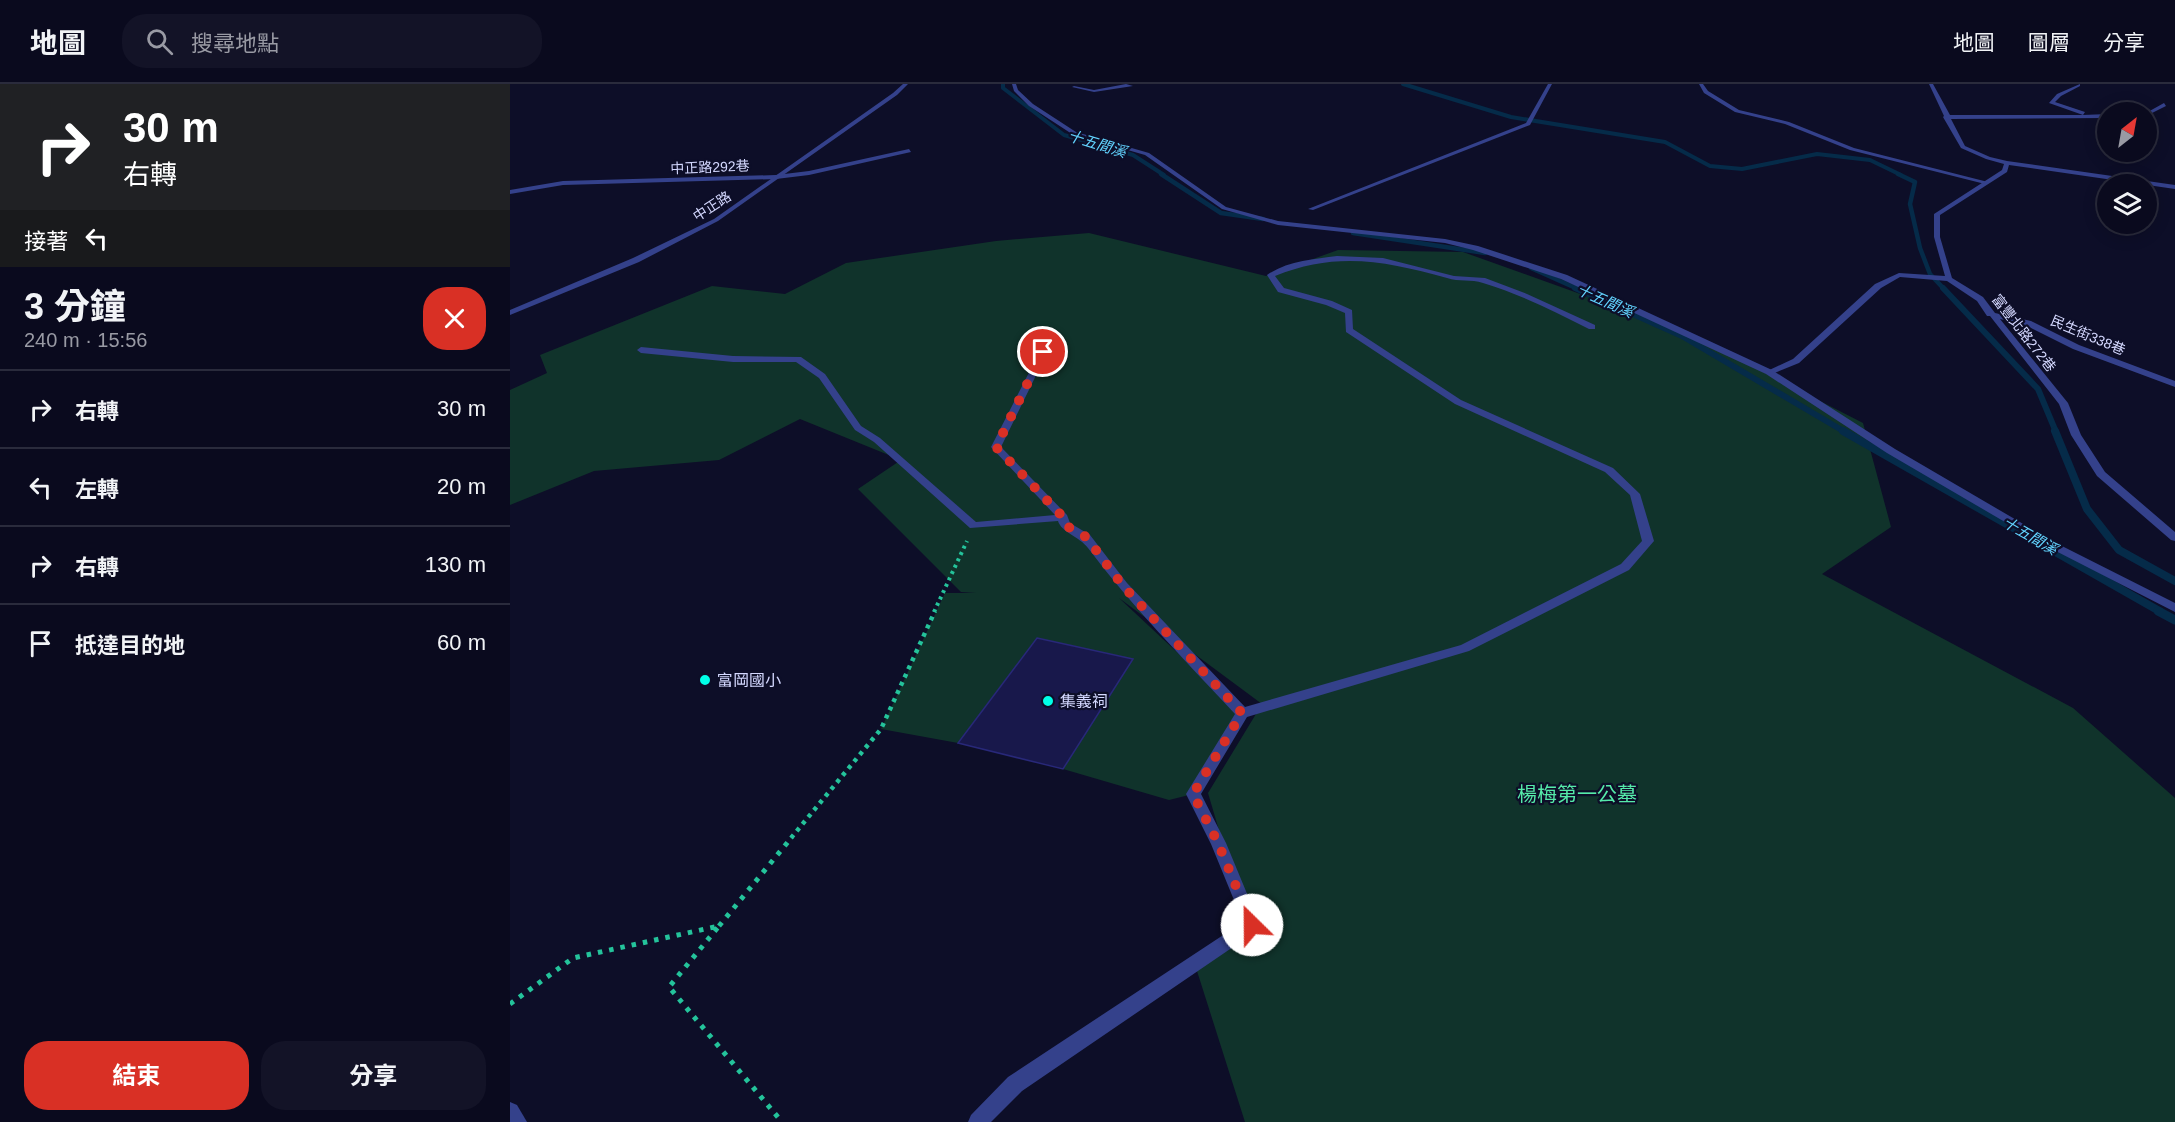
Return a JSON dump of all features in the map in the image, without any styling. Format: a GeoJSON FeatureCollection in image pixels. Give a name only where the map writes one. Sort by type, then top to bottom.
{"type":"FeatureCollection","features":[{"type":"Feature","properties":{"kind":"street","name":"中正路"},"geometry":{"type":"LineString","coordinates":[[510,313],[684,237],[716,220],[906,84]]}},
{"type":"Feature","properties":{"kind":"street"},"geometry":{"type":"LineString","coordinates":[[1014,84],[1016,90],[1031,105],[1074,133],[1147,154],[1224,208],[1236,213],[1278,223],[1406,235],[1475,248],[1564,277],[1769,372],[1891,451],[2050,544],[2175,608]]}},
{"type":"Feature","properties":{"kind":"street"},"geometry":{"type":"LineString","coordinates":[[1074,87],[1094,91],[1131,86],[1128,84]]}},
{"type":"Feature","properties":{"kind":"street"},"geometry":{"type":"LineString","coordinates":[[1311,209],[1530,120],[1550,84]]}},
{"type":"Feature","properties":{"kind":"street"},"geometry":{"type":"LineString","coordinates":[[1701,84],[1706,92],[1737,111],[1787,123],[1852,149],[1984,182]]}},
{"type":"Feature","properties":{"kind":"street"},"geometry":{"type":"LineString","coordinates":[[1931,84],[1963,147],[1988,158],[2007,163],[2175,188]]}},
{"type":"Feature","properties":{"kind":"street"},"geometry":{"type":"LineString","coordinates":[[2078,86],[2059,95],[2052,103],[2093,116]]}},
{"type":"Feature","properties":{"kind":"street"},"geometry":{"type":"LineString","coordinates":[[2157,109],[2164,105]]}},
{"type":"Feature","properties":{"kind":"street"},"geometry":{"type":"LineString","coordinates":[[1946,117],[2097,116]]}},
{"type":"Feature","properties":{"kind":"street","name":"中正路292巷"},"geometry":{"type":"LineString","coordinates":[[510,192],[563,183],[776,177],[809,173],[909,151]]}},
{"type":"Feature","properties":{"kind":"street"},"geometry":{"type":"LineString","coordinates":[[1769,372],[1796,361],[1878,286],[1899,275],[1948,279],[1937,237],[1937,214],[1984,182],[2006,171],[2007,163]]}},
{"type":"Feature","properties":{"kind":"street"},"geometry":{"type":"LineString","coordinates":[[978,1122],[1015,1084],[1252,925],[1218,843],[1193,794],[1242,713],[1465,648],[1625,567],[1648,541],[1635,494],[1609,470],[1458,402],[1349,330],[1349,312],[1329,303],[1281,290],[1271,275],[1323,259],[1347,257],[1390,263],[1436,271],[1452,278],[1479,279],[1522,295],[1592,327]]}},
{"type":"Feature","properties":{"kind":"street","name":"富豐北路272巷"},"geometry":{"type":"LineString","coordinates":[[1948,279],[1980,299],[2063,403],[2076,435],[2101,474],[2175,538]]}},
{"type":"Feature","properties":{"kind":"street","name":"民生街338巷"},"geometry":{"type":"LineString","coordinates":[[1990,314],[2028,323],[2076,347],[2175,384]]}},
{"type":"Feature","properties":{"kind":"street"},"geometry":{"type":"LineString","coordinates":[[641,350],[733,359],[798,359],[822,376],[858,428],[877,440],[974,526],[1063,517]]}},
{"type":"Feature","properties":{"kind":"street"},"geometry":{"type":"LineString","coordinates":[[1043,352],[996,447],[1063,517],[1065,525],[1086,537],[1123,586],[1242,713]]}},
{"type":"Feature","properties":{"kind":"street"},"geometry":{"type":"LineString","coordinates":[[510,1112],[517,1122]]}},
{"type":"Feature","properties":{"kind":"path"},"geometry":{"type":"LineString","coordinates":[[782,1122],[669,987],[881,729],[974,526]]}},
{"type":"Feature","properties":{"kind":"path"},"geometry":{"type":"LineString","coordinates":[[510,1004],[573,958],[719,926]]}},
{"type":"Feature","properties":{"kind":"green space","name":"楊梅第一公墓"},"geometry":{"type":"Polygon","coordinates":[[[1089,233],[1266,276],[1338,250],[1463,252],[1611,305],[1730,355],[1863,423],[1891,527],[1822,574],[2073,708],[2175,798],[2175,1122],[1245,1122],[1197,971],[1247,925],[1208,793],[1262,704],[1119,598],[1242,713],[1193,794],[1169,800],[1063,769],[1132,659],[1037,638],[958,743],[881,729],[945,593],[976,593],[961,592],[858,489],[901,460],[800,419],[719,460],[594,471],[510,505],[510,390],[547,373],[540,355],[712,286],[785,294],[846,263],[996,241],[1089,233]]]}},
{"type":"Feature","properties":{"kind":"building","name":"集義祠"},"geometry":{"type":"Polygon","coordinates":[[[1037,638],[1133,659],[1063,769],[958,743],[1037,638]]]}},
{"type":"Feature","properties":{"kind":"waterway","name":"十五間溪"},"geometry":{"type":"LineString","coordinates":[[1003,84],[1003,88],[1064,135],[1133,155],[1164,175]]}},
{"type":"Feature","properties":{"kind":"waterway"},"geometry":{"type":"LineString","coordinates":[[1403,84],[1511,117],[1665,142],[1710,166],[1742,169],[1817,154],[1870,160],[1901,175]]}},
{"type":"Feature","properties":{"kind":"waterway","name":"十五間溪"},"geometry":{"type":"LineString","coordinates":[[1161,174],[1221,213],[1263,219]]}},
{"type":"Feature","properties":{"kind":"waterway"},"geometry":{"type":"LineString","coordinates":[[1898,174],[1915,182],[1910,204],[1920,248],[1930,274],[1944,289]]}},
{"type":"Feature","properties":{"kind":"waterway","name":"十五間溪"},"geometry":{"type":"LineString","coordinates":[[1353,233],[1485,253]]}},
{"type":"Feature","properties":{"kind":"waterway","name":"十五間溪"},"geometry":{"type":"LineString","coordinates":[[1531,268],[1578,289]]}},
{"type":"Feature","properties":{"kind":"waterway","name":"十五間溪"},"geometry":{"type":"LineString","coordinates":[[1575,288],[1682,336],[1845,432]]}},
{"type":"Feature","properties":{"kind":"waterway"},"geometry":{"type":"LineString","coordinates":[[1943,288],[2038,389],[2056,432]]}},
{"type":"Feature","properties":{"kind":"waterway","name":"十五間溪"},"geometry":{"type":"LineString","coordinates":[[1843,431],[2161,612]]}},
{"type":"Feature","properties":{"kind":"waterway"},"geometry":{"type":"LineString","coordinates":[[2055,431],[2087,509],[2119,550],[2175,581]]}},
{"type":"Feature","properties":{"kind":"waterway","name":"十五間溪"},"geometry":{"type":"LineString","coordinates":[[2158,611],[2175,620]]}},
{"type":"Feature","properties":{"kind":"place","name":"富岡國小"},"geometry":{"type":"Point","coordinates":[705,680]}},
{"type":"Feature","properties":{"kind":"place","name":"集義祠"},"geometry":{"type":"Point","coordinates":[1048,701]}},
{"type":"Feature","properties":{"kind":"route"},"geometry":{"type":"LineString","coordinates":[[1043,352],[996,447],[1063,517],[1065,525],[1086,537],[1123,586],[1242,713],[1193,794],[1218,843],[1252,925]]}}]}
